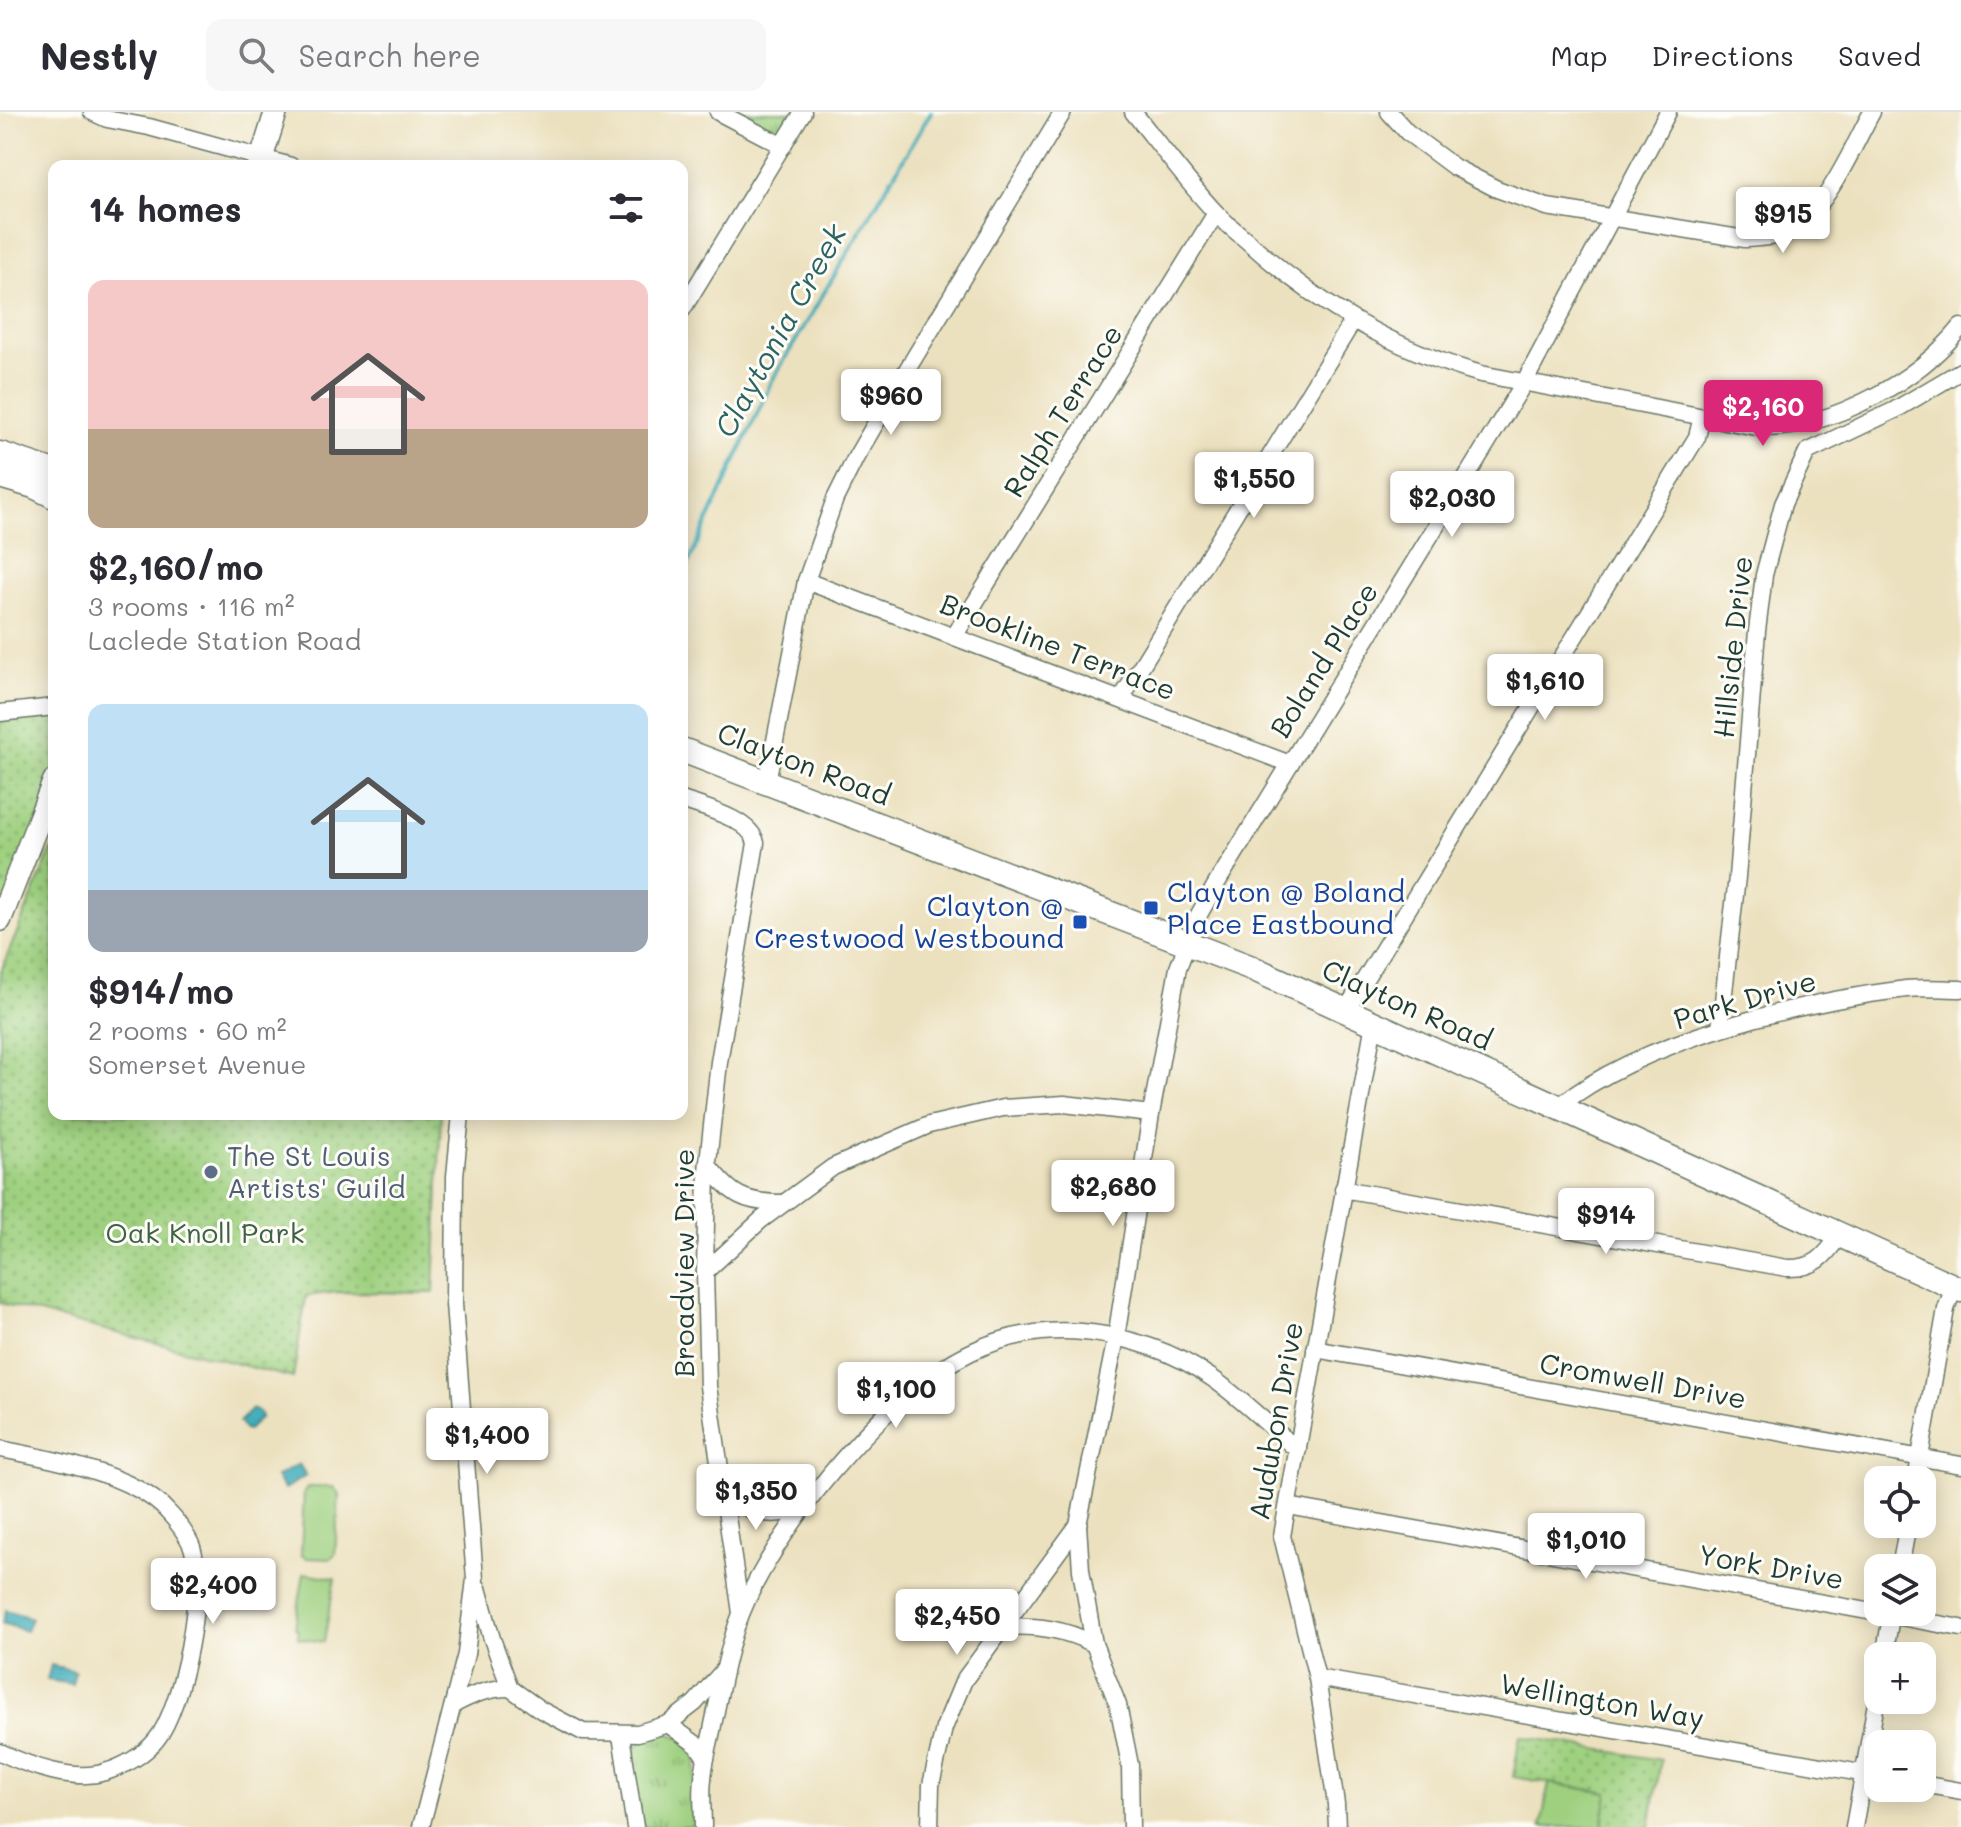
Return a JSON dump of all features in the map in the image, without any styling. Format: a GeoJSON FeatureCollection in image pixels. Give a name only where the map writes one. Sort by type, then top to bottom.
{"type":"FeatureCollection","features":[{"type":"Feature","properties":{"kind":"main road"},"geometry":{"type":"LineString","coordinates":[[261,160],[276,112]]}},
{"type":"Feature","properties":{"kind":"main road"},"geometry":{"type":"LineString","coordinates":[[0,454],[48,470]]}},
{"type":"Feature","properties":{"kind":"main road"},"geometry":{"type":"LineString","coordinates":[[0,476],[48,493]]}},
{"type":"Feature","properties":{"kind":"main road","name":"Clayton Road"},"geometry":{"type":"LineString","coordinates":[[688,752],[1187,941],[1346,1010],[1958,1289]]}},
{"type":"Feature","properties":{"kind":"main road"},"geometry":{"type":"LineString","coordinates":[[0,920],[48,796]]}},
{"type":"Feature","properties":{"kind":"street"},"geometry":{"type":"LineString","coordinates":[[92,112],[107,119],[149,127],[254,160]]}},
{"type":"Feature","properties":{"kind":"street"},"geometry":{"type":"LineString","coordinates":[[718,112],[783,146]]}},
{"type":"Feature","properties":{"kind":"street"},"geometry":{"type":"LineString","coordinates":[[688,300],[803,112]]}},
{"type":"Feature","properties":{"kind":"street"},"geometry":{"type":"LineString","coordinates":[[767,782],[806,581],[835,499],[856,457],[1063,112]]}},
{"type":"Feature","properties":{"kind":"street"},"geometry":{"type":"LineString","coordinates":[[1133,112],[1216,213],[1282,271],[1353,321],[1403,348],[1442,363],[1524,383],[1761,428],[1786,429],[1866,400],[1933,357],[1961,327]]}},
{"type":"Feature","properties":{"kind":"street"},"geometry":{"type":"LineString","coordinates":[[1389,112],[1407,132],[1454,167],[1497,189],[1547,207],[1745,239],[1778,236],[1800,225],[1822,202],[1872,112]]}},
{"type":"Feature","properties":{"kind":"street","name":"Boland Place"},"geometry":{"type":"LineString","coordinates":[[1078,1525],[1116,1338],[1151,1114],[1178,968],[1187,941],[1203,907],[1524,383],[1668,112]]}},
{"type":"Feature","properties":{"kind":"street","name":"Ralph Terrace"},"geometry":{"type":"LineString","coordinates":[[955,635],[1216,213]]}},
{"type":"Feature","properties":{"kind":"street"},"geometry":{"type":"LineString","coordinates":[[1121,699],[1353,321]]}},
{"type":"Feature","properties":{"kind":"street","name":"Hillside Drive"},"geometry":{"type":"LineString","coordinates":[[1720,1028],[1736,891],[1757,631],[1773,536],[1783,504],[1807,452],[1895,410],[1961,371]]}},
{"type":"Feature","properties":{"kind":"street"},"geometry":{"type":"LineString","coordinates":[[1346,1010],[1697,437],[1702,417]]}},
{"type":"Feature","properties":{"kind":"street","name":"Brookline Terrace"},"geometry":{"type":"LineString","coordinates":[[806,581],[1290,764]]}},
{"type":"Feature","properties":{"kind":"street"},"geometry":{"type":"LineString","coordinates":[[0,713],[48,708]]}},
{"type":"Feature","properties":{"kind":"street","name":"Broadview Drive"},"geometry":{"type":"LineString","coordinates":[[688,802],[746,826],[756,843],[719,1062],[708,1165],[705,1272],[708,1386],[741,1615]]}},
{"type":"Feature","properties":{"kind":"street","name":"Park Drive"},"geometry":{"type":"LineString","coordinates":[[1558,1107],[1607,1073],[1720,1028],[1833,1001],[1909,989],[1961,989]]}},
{"type":"Feature","properties":{"kind":"street","name":"Audubon Drive"},"geometry":{"type":"LineString","coordinates":[[1337,1827],[1317,1678],[1282,1536],[1374,1023]]}},
{"type":"Feature","properties":{"kind":"street"},"geometry":{"type":"LineString","coordinates":[[705,1272],[782,1203],[833,1167],[929,1125],[1003,1108],[1064,1104],[1151,1114]]}},
{"type":"Feature","properties":{"kind":"street"},"geometry":{"type":"LineString","coordinates":[[421,1827],[466,1654],[475,1579],[454,1304],[455,1176],[460,1120]]}},
{"type":"Feature","properties":{"kind":"street"},"geometry":{"type":"LineString","coordinates":[[708,1165],[734,1194],[755,1203],[782,1203]]}},
{"type":"Feature","properties":{"kind":"street"},"geometry":{"type":"LineString","coordinates":[[1343,1189],[1787,1268],[1802,1269],[1815,1265],[1839,1236]]}},
{"type":"Feature","properties":{"kind":"street"},"geometry":{"type":"LineString","coordinates":[[1919,1466],[1946,1309],[1958,1289]]}},
{"type":"Feature","properties":{"kind":"street"},"geometry":{"type":"LineString","coordinates":[[703,1827],[703,1777],[724,1670],[741,1615],[767,1564],[805,1504],[873,1423],[942,1367],[969,1351],[998,1340],[1029,1334],[1060,1332],[1116,1338],[1162,1351],[1206,1371],[1298,1450]]}},
{"type":"Feature","properties":{"kind":"street","name":"Cromwell Drive"},"geometry":{"type":"LineString","coordinates":[[1315,1349],[1961,1465]]}},
{"type":"Feature","properties":{"kind":"street"},"geometry":{"type":"LineString","coordinates":[[0,1449],[79,1467],[140,1488],[168,1511],[192,1547],[196,1592],[192,1637],[173,1704],[157,1740],[132,1761],[103,1773],[60,1774],[25,1764],[0,1752]]}},
{"type":"Feature","properties":{"kind":"street"},"geometry":{"type":"LineString","coordinates":[[722,1487],[742,1506],[762,1513],[786,1513],[805,1504]]}},
{"type":"Feature","properties":{"kind":"street","name":"York Drive"},"geometry":{"type":"LineString","coordinates":[[1288,1506],[1864,1609]]}},
{"type":"Feature","properties":{"kind":"street"},"geometry":{"type":"LineString","coordinates":[[930,1827],[931,1785],[944,1728],[964,1680],[1078,1525]]}},
{"type":"Feature","properties":{"kind":"street"},"geometry":{"type":"LineString","coordinates":[[1078,1525],[1081,1570],[1094,1644],[1118,1705],[1130,1765],[1131,1827]]}},
{"type":"Feature","properties":{"kind":"street"},"geometry":{"type":"LineString","coordinates":[[475,1579],[510,1688],[541,1710],[583,1732],[621,1735],[668,1724],[695,1703],[724,1670]]}},
{"type":"Feature","properties":{"kind":"street","name":"York Drive"},"geometry":{"type":"LineString","coordinates":[[1936,1623],[1961,1628]]}},
{"type":"Feature","properties":{"kind":"street"},"geometry":{"type":"LineString","coordinates":[[1004,1627],[1048,1627],[1094,1644]]}},
{"type":"Feature","properties":{"kind":"street","name":"Wellington Way"},"geometry":{"type":"LineString","coordinates":[[1317,1678],[1864,1774]]}},
{"type":"Feature","properties":{"kind":"street"},"geometry":{"type":"LineString","coordinates":[[453,1705],[494,1688],[510,1688]]}},
{"type":"Feature","properties":{"kind":"street"},"geometry":{"type":"LineString","coordinates":[[668,1724],[686,1734],[706,1758]]}},
{"type":"Feature","properties":{"kind":"street"},"geometry":{"type":"LineString","coordinates":[[621,1735],[635,1827]]}},
{"type":"Feature","properties":{"kind":"street"},"geometry":{"type":"LineString","coordinates":[[1936,1787],[1961,1791]]}},
{"type":"Feature","properties":{"kind":"street"},"geometry":{"type":"LineString","coordinates":[[1854,1827],[1864,1796]]}},
{"type":"Feature","properties":{"kind":"green space"},"geometry":{"type":"Polygon","coordinates":[[[735,112],[791,112],[778,132],[735,112]]]}},
{"type":"Feature","properties":{"kind":"green space"},"geometry":{"type":"Polygon","coordinates":[[[48,708],[48,796],[0,920],[0,713],[48,708]]]}},
{"type":"Feature","properties":{"kind":"green space","name":"Oak Knoll Park"},"geometry":{"type":"Polygon","coordinates":[[[48,858],[48,1120],[441,1120],[434,1293],[337,1292],[306,1296],[293,1378],[0,1303],[0,973],[48,858]]]}},
{"type":"Feature","properties":{"kind":"green space"},"geometry":{"type":"Polygon","coordinates":[[[309,1487],[333,1487],[339,1494],[335,1554],[330,1559],[305,1558],[301,1554],[304,1492],[309,1487]]]}},
{"type":"Feature","properties":{"kind":"green space"},"geometry":{"type":"Polygon","coordinates":[[[304,1573],[335,1578],[324,1642],[298,1638],[295,1628],[304,1573]]]}},
{"type":"Feature","properties":{"kind":"green space"},"geometry":{"type":"Polygon","coordinates":[[[664,1733],[684,1741],[696,1758],[692,1827],[643,1827],[632,1780],[633,1756],[646,1738],[664,1733]]]}},
{"type":"Feature","properties":{"kind":"green space"},"geometry":{"type":"Polygon","coordinates":[[[1520,1736],[1661,1760],[1650,1827],[1602,1827],[1608,1793],[1513,1777],[1520,1736]]]}},
{"type":"Feature","properties":{"kind":"green space"},"geometry":{"type":"Polygon","coordinates":[[[1549,1783],[1608,1793],[1602,1827],[1541,1827],[1549,1783]]]}},
{"type":"Feature","properties":{"kind":"water"},"geometry":{"type":"Polygon","coordinates":[[[252,1409],[259,1412],[261,1417],[248,1430],[244,1429],[239,1422],[252,1409]]]}},
{"type":"Feature","properties":{"kind":"water"},"geometry":{"type":"Polygon","coordinates":[[[299,1464],[306,1476],[284,1489],[276,1477],[299,1464]]]}},
{"type":"Feature","properties":{"kind":"water"},"geometry":{"type":"Polygon","coordinates":[[[6,1610],[31,1618],[26,1631],[2,1623],[6,1610]]]}},
{"type":"Feature","properties":{"kind":"water"},"geometry":{"type":"Polygon","coordinates":[[[51,1665],[75,1671],[72,1684],[47,1680],[51,1665]]]}},
{"type":"Feature","properties":{"kind":"waterway","name":"Claytonia Creek"},"geometry":{"type":"LineString","coordinates":[[688,564],[773,379],[931,112]]}},
{"type":"Feature","properties":{"kind":"place","name":"Clayton @ Boland Place Eastbound"},"geometry":{"type":"Point","coordinates":[1151,908]}},
{"type":"Feature","properties":{"kind":"place","name":"Clayton @ Crestwood Westbound"},"geometry":{"type":"Point","coordinates":[1080,922]}},
{"type":"Feature","properties":{"kind":"place","name":"The St Louis Artists' Guild"},"geometry":{"type":"Point","coordinates":[211,1172]}}]}
